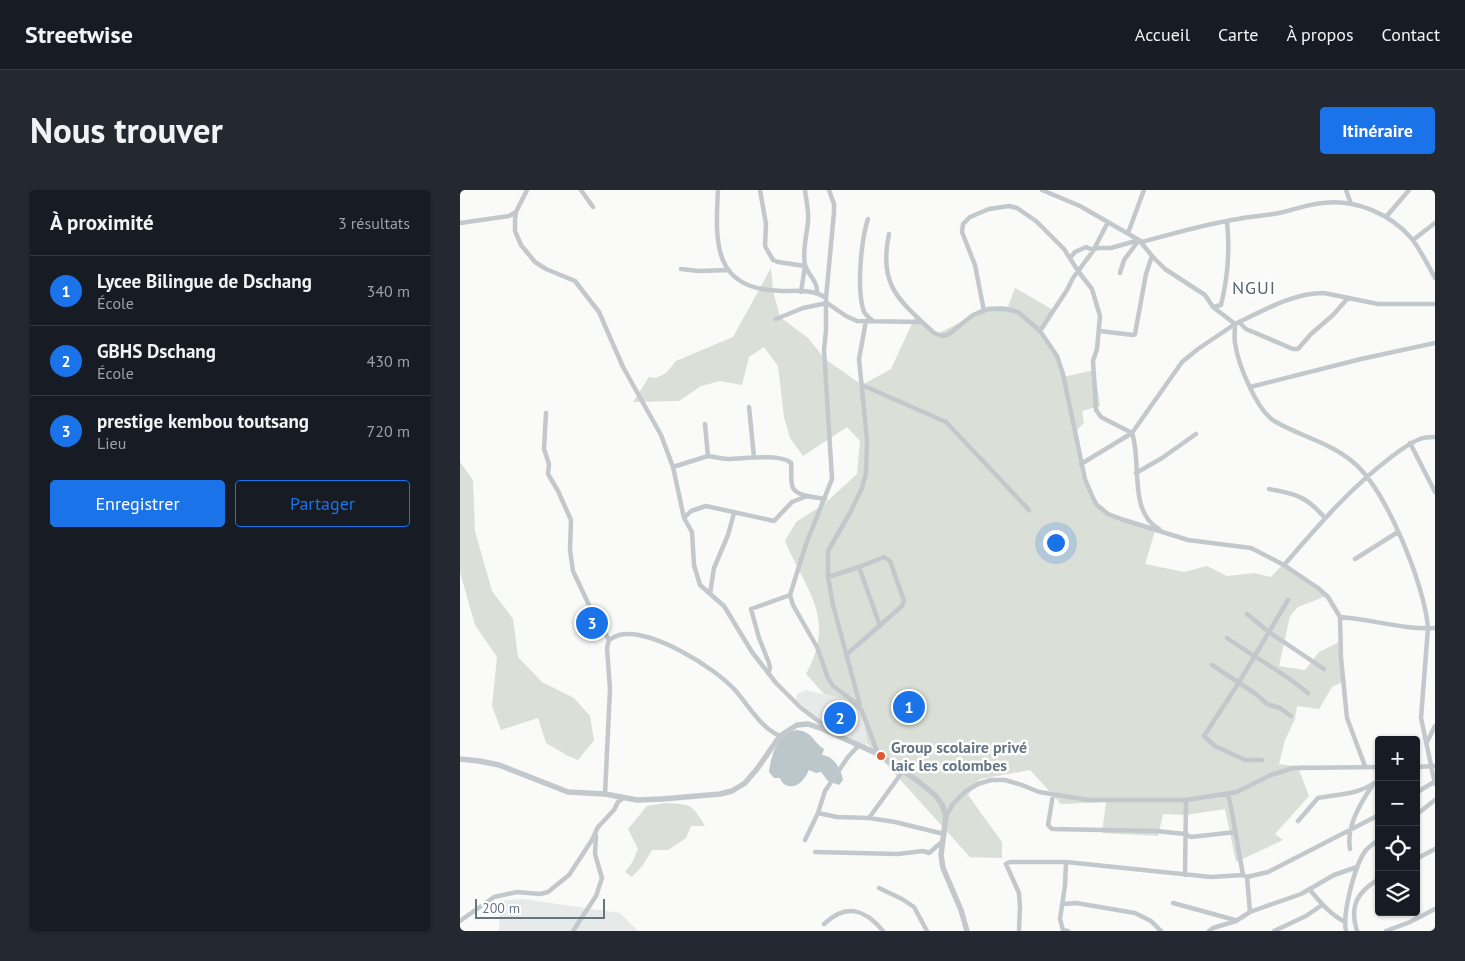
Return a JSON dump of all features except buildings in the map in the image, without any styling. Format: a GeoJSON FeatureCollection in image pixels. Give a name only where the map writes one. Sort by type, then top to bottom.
{"type":"FeatureCollection","features":[{"type":"Feature","properties":{"kind":"street"},"geometry":{"type":"LineString","coordinates":[[527,190],[514,220],[515,230],[521,245],[535,262],[575,282],[599,312],[623,367],[661,435],[672,467],[684,518],[693,537],[697,580],[700,585],[724,606],[752,652],[792,700],[839,737]]}},
{"type":"Feature","properties":{"kind":"street"},"geometry":{"type":"LineString","coordinates":[[581,190],[592,207]]}},
{"type":"Feature","properties":{"kind":"street"},"geometry":{"type":"LineString","coordinates":[[718,190],[717,241],[728,270],[739,281],[775,291],[817,293],[846,316],[857,321],[922,322]]}},
{"type":"Feature","properties":{"kind":"street"},"geometry":{"type":"LineString","coordinates":[[760,190],[766,224],[765,246],[773,260],[806,266]]}},
{"type":"Feature","properties":{"kind":"street"},"geometry":{"type":"LineString","coordinates":[[805,190],[808,213],[804,258],[806,266],[818,288],[817,293]]}},
{"type":"Feature","properties":{"kind":"street"},"geometry":{"type":"LineString","coordinates":[[830,190],[834,212],[826,300],[824,350],[832,479],[806,544],[790,596],[817,647],[828,678],[833,686],[856,703],[862,711]]}},
{"type":"Feature","properties":{"kind":"street"},"geometry":{"type":"LineString","coordinates":[[1042,190],[1074,203],[1128,233],[1139,240],[1165,269],[1205,295],[1213,307],[1246,329],[1293,349],[1303,346],[1311,334],[1348,298]]}},
{"type":"Feature","properties":{"kind":"street"},"geometry":{"type":"LineString","coordinates":[[1128,233],[1144,190]]}},
{"type":"Feature","properties":{"kind":"street"},"geometry":{"type":"LineString","coordinates":[[1346,190],[1350,204]]}},
{"type":"Feature","properties":{"kind":"street"},"geometry":{"type":"LineString","coordinates":[[1386,217],[1409,190]]}},
{"type":"Feature","properties":{"kind":"street"},"geometry":{"type":"LineString","coordinates":[[1070,258],[1075,252],[1086,247],[1093,250],[1095,248],[1110,248],[1227,221],[1278,214],[1324,202],[1361,206],[1386,217],[1401,228],[1412,240],[1435,278]]}},
{"type":"Feature","properties":{"kind":"street"},"geometry":{"type":"LineString","coordinates":[[984,311],[975,265],[962,232],[963,224],[970,217],[989,209],[1009,206],[1017,208],[1036,221],[1064,249],[1095,295],[1100,316],[1100,331],[1094,361],[1096,410],[1101,417],[1132,433],[1136,450],[1136,473],[1141,502],[1147,517],[1154,526],[1164,532]]}},
{"type":"Feature","properties":{"kind":"street"},"geometry":{"type":"LineString","coordinates":[[460,224],[509,216],[516,212]]}},
{"type":"Feature","properties":{"kind":"street"},"geometry":{"type":"LineString","coordinates":[[509,216],[514,220]]}},
{"type":"Feature","properties":{"kind":"street"},"geometry":{"type":"LineString","coordinates":[[868,219],[862,244],[861,290],[863,311],[873,321]]}},
{"type":"Feature","properties":{"kind":"street"},"geometry":{"type":"LineString","coordinates":[[1213,307],[1221,305],[1224,291],[1229,258],[1227,221]]}},
{"type":"Feature","properties":{"kind":"street"},"geometry":{"type":"LineString","coordinates":[[1040,331],[1095,248],[1108,222]]}},
{"type":"Feature","properties":{"kind":"street"},"geometry":{"type":"LineString","coordinates":[[1412,240],[1435,223]]}},
{"type":"Feature","properties":{"kind":"street"},"geometry":{"type":"LineString","coordinates":[[888,234],[886,247],[887,275],[892,290],[934,333],[942,336],[949,334],[973,315],[994,308],[1018,312],[1040,331],[1057,356],[1063,374],[1081,464],[1092,498],[1097,505],[1108,514],[1188,540],[1251,548],[1284,565],[1328,597],[1340,617],[1347,718],[1365,766]]}},
{"type":"Feature","properties":{"kind":"street"},"geometry":{"type":"LineString","coordinates":[[1120,273],[1124,260],[1139,240]]}},
{"type":"Feature","properties":{"kind":"street"},"geometry":{"type":"LineString","coordinates":[[1100,331],[1135,334],[1146,274],[1152,256]]}},
{"type":"Feature","properties":{"kind":"street"},"geometry":{"type":"LineString","coordinates":[[801,292],[806,266]]}},
{"type":"Feature","properties":{"kind":"street"},"geometry":{"type":"LineString","coordinates":[[681,269],[699,271],[728,270]]}},
{"type":"Feature","properties":{"kind":"street"},"geometry":{"type":"LineString","coordinates":[[1081,464],[1132,433],[1182,362],[1237,323],[1273,306],[1304,295],[1324,293],[1392,305],[1435,304]]}},
{"type":"Feature","properties":{"kind":"street"},"geometry":{"type":"LineString","coordinates":[[776,318],[826,300]]}},
{"type":"Feature","properties":{"kind":"street"},"geometry":{"type":"LineString","coordinates":[[866,321],[859,359],[867,440],[866,473],[862,488],[850,513],[828,551],[828,576],[833,605],[846,655],[862,711],[878,754]]}},
{"type":"Feature","properties":{"kind":"street"},"geometry":{"type":"LineString","coordinates":[[1237,323],[1235,344],[1250,387],[1266,414],[1273,421],[1332,446],[1353,461],[1376,489],[1398,532],[1418,582],[1427,615],[1428,628],[1422,718],[1433,766],[1434,783],[1420,791]]}},
{"type":"Feature","properties":{"kind":"street"},"geometry":{"type":"LineString","coordinates":[[1250,387],[1361,359],[1435,343]]}},
{"type":"Feature","properties":{"kind":"street"},"geometry":{"type":"LineString","coordinates":[[862,385],[946,422],[1029,510]]}},
{"type":"Feature","properties":{"kind":"street"},"geometry":{"type":"LineString","coordinates":[[749,407],[754,457]]}},
{"type":"Feature","properties":{"kind":"street"},"geometry":{"type":"LineString","coordinates":[[546,413],[544,449],[549,464],[548,474],[571,520],[570,550],[573,571],[588,603],[609,640],[607,648],[610,703],[605,794]]}},
{"type":"Feature","properties":{"kind":"street"},"geometry":{"type":"LineString","coordinates":[[705,424],[708,456]]}},
{"type":"Feature","properties":{"kind":"street"},"geometry":{"type":"LineString","coordinates":[[1136,473],[1158,462],[1196,434]]}},
{"type":"Feature","properties":{"kind":"street"},"geometry":{"type":"LineString","coordinates":[[1284,565],[1325,518],[1367,477],[1410,443],[1420,439],[1435,437]]}},
{"type":"Feature","properties":{"kind":"street"},"geometry":{"type":"LineString","coordinates":[[1410,443],[1435,492]]}},
{"type":"Feature","properties":{"kind":"street"},"geometry":{"type":"LineString","coordinates":[[672,467],[708,456],[726,459],[754,457],[787,459],[791,463],[792,487],[807,496],[825,499]]}},
{"type":"Feature","properties":{"kind":"street"},"geometry":{"type":"LineString","coordinates":[[1268,489],[1303,497],[1315,506],[1325,518]]}},
{"type":"Feature","properties":{"kind":"street"},"geometry":{"type":"LineString","coordinates":[[684,518],[692,511],[706,506],[774,520],[792,502],[807,496]]}},
{"type":"Feature","properties":{"kind":"street"},"geometry":{"type":"LineString","coordinates":[[710,594],[714,568],[728,535],[734,513]]}},
{"type":"Feature","properties":{"kind":"street"},"geometry":{"type":"LineString","coordinates":[[1355,559],[1398,532]]}},
{"type":"Feature","properties":{"kind":"street"},"geometry":{"type":"LineString","coordinates":[[828,576],[884,557],[888,559],[904,601],[902,606],[846,655]]}},
{"type":"Feature","properties":{"kind":"street"},"geometry":{"type":"LineString","coordinates":[[859,567],[880,626]]}},
{"type":"Feature","properties":{"kind":"street"},"geometry":{"type":"LineString","coordinates":[[768,673],[770,668],[769,662],[759,638],[751,610],[790,596]]}},
{"type":"Feature","properties":{"kind":"street"},"geometry":{"type":"LineString","coordinates":[[1262,760],[1245,760],[1216,746],[1204,736],[1238,684],[1288,600]]}},
{"type":"Feature","properties":{"kind":"street"},"geometry":{"type":"LineString","coordinates":[[1247,614],[1269,632],[1324,669]]}},
{"type":"Feature","properties":{"kind":"street"},"geometry":{"type":"LineString","coordinates":[[1340,617],[1435,628]]}},
{"type":"Feature","properties":{"kind":"street"},"geometry":{"type":"LineString","coordinates":[[609,640],[618,635],[641,635],[666,644],[708,665],[734,689],[772,732],[780,736]]}},
{"type":"Feature","properties":{"kind":"street"},"geometry":{"type":"LineString","coordinates":[[1228,638],[1254,657],[1289,678],[1308,693]]}},
{"type":"Feature","properties":{"kind":"street"},"geometry":{"type":"LineString","coordinates":[[1212,665],[1238,684],[1256,694],[1267,704],[1280,708],[1291,716]]}},
{"type":"Feature","properties":{"kind":"street"},"geometry":{"type":"LineString","coordinates":[[460,759],[479,760],[499,765],[568,792],[605,794],[646,800],[720,794],[732,791],[745,782],[780,736],[797,726],[808,724],[878,754],[936,796],[946,816]]}},
{"type":"Feature","properties":{"kind":"street"},"geometry":{"type":"LineString","coordinates":[[1427,742],[1435,726]]}},
{"type":"Feature","properties":{"kind":"street"},"geometry":{"type":"LineString","coordinates":[[805,840],[818,813],[825,791],[848,757],[859,745]]}},
{"type":"Feature","properties":{"kind":"street"},"geometry":{"type":"LineString","coordinates":[[1420,767],[1433,766]]}},
{"type":"Feature","properties":{"kind":"street"},"geometry":{"type":"LineString","coordinates":[[967,931],[961,910],[943,868],[941,855],[946,816],[953,804],[978,784],[991,780],[1005,780],[1039,792],[1088,800],[1186,800],[1244,790],[1258,781],[1293,768],[1375,767]]}},
{"type":"Feature","properties":{"kind":"street"},"geometry":{"type":"LineString","coordinates":[[869,818],[903,771]]}},
{"type":"Feature","properties":{"kind":"street"},"geometry":{"type":"LineString","coordinates":[[1298,822],[1318,798],[1352,794],[1367,788],[1375,782]]}},
{"type":"Feature","properties":{"kind":"street"},"geometry":{"type":"LineString","coordinates":[[1350,849],[1349,831],[1362,801],[1375,782]]}},
{"type":"Feature","properties":{"kind":"street"},"geometry":{"type":"LineString","coordinates":[[1228,794],[1245,876],[1250,912]]}},
{"type":"Feature","properties":{"kind":"street"},"geometry":{"type":"LineString","coordinates":[[1053,795],[1048,826],[1052,829],[1136,830],[1186,834],[1191,837],[1236,832]]}},
{"type":"Feature","properties":{"kind":"street"},"geometry":{"type":"LineString","coordinates":[[460,921],[494,896],[518,892],[540,894],[548,892],[569,875],[598,827],[623,798]]}},
{"type":"Feature","properties":{"kind":"street"},"geometry":{"type":"LineString","coordinates":[[1185,875],[1186,800]]}},
{"type":"Feature","properties":{"kind":"street"},"geometry":{"type":"LineString","coordinates":[[1420,812],[1434,801]]}},
{"type":"Feature","properties":{"kind":"street"},"geometry":{"type":"LineString","coordinates":[[818,813],[837,817],[869,818],[895,822],[944,837]]}},
{"type":"Feature","properties":{"kind":"street"},"geometry":{"type":"LineString","coordinates":[[1019,931],[1019,892],[1006,864],[1010,862],[1066,862],[1185,875],[1211,877],[1245,876],[1268,872],[1375,817]]}},
{"type":"Feature","properties":{"kind":"street"},"geometry":{"type":"LineString","coordinates":[[573,931],[596,896],[602,878],[595,854],[596,833]]}},
{"type":"Feature","properties":{"kind":"street"},"geometry":{"type":"LineString","coordinates":[[816,852],[898,854],[923,851],[929,853],[944,837]]}},
{"type":"Feature","properties":{"kind":"street"},"geometry":{"type":"LineString","coordinates":[[1346,931],[1344,922],[1357,867],[1366,851],[1375,843]]}},
{"type":"Feature","properties":{"kind":"street"},"geometry":{"type":"LineString","coordinates":[[1420,857],[1435,849]]}},
{"type":"Feature","properties":{"kind":"street"},"geometry":{"type":"LineString","coordinates":[[1066,862],[1060,919],[1063,930],[1068,931]]}},
{"type":"Feature","properties":{"kind":"street"},"geometry":{"type":"LineString","coordinates":[[1209,931],[1236,921],[1250,912],[1310,890],[1334,875],[1357,867]]}},
{"type":"Feature","properties":{"kind":"street"},"geometry":{"type":"LineString","coordinates":[[1357,931],[1353,916],[1357,899],[1361,892],[1375,882]]}},
{"type":"Feature","properties":{"kind":"street"},"geometry":{"type":"LineString","coordinates":[[879,888],[914,907],[928,931]]}},
{"type":"Feature","properties":{"kind":"street"},"geometry":{"type":"LineString","coordinates":[[1310,890],[1322,904],[1344,922]]}},
{"type":"Feature","properties":{"kind":"street"},"geometry":{"type":"LineString","coordinates":[[1063,904],[1076,903],[1135,913],[1151,921],[1161,931]]}},
{"type":"Feature","properties":{"kind":"street"},"geometry":{"type":"LineString","coordinates":[[1173,903],[1236,921]]}},
{"type":"Feature","properties":{"kind":"street"},"geometry":{"type":"LineString","coordinates":[[1274,931],[1306,916],[1322,904]]}},
{"type":"Feature","properties":{"kind":"street"},"geometry":{"type":"LineString","coordinates":[[1386,931],[1435,909]]}},
{"type":"Feature","properties":{"kind":"street"},"geometry":{"type":"LineString","coordinates":[[824,924],[833,916],[843,912],[864,913],[884,931]]}},
{"type":"Feature","properties":{"kind":"shaded area"},"geometry":{"type":"Polygon","coordinates":[[[771,268],[773,291],[780,317],[808,338],[825,359],[862,385],[891,369],[916,315],[937,334],[959,323],[983,307],[1008,307],[1015,288],[1055,311],[1040,329],[1051,346],[1063,377],[1095,370],[1100,406],[1082,411],[1084,423],[1074,433],[1085,477],[1095,499],[1108,513],[1155,531],[1145,564],[1184,572],[1207,566],[1227,576],[1254,573],[1271,577],[1282,565],[1326,596],[1298,607],[1290,616],[1279,666],[1305,670],[1319,652],[1339,642],[1342,682],[1332,687],[1319,709],[1297,706],[1295,719],[1285,740],[1279,764],[1308,765],[1299,770],[1309,796],[1275,834],[1283,840],[1236,862],[1225,809],[1186,815],[1163,814],[1158,836],[1102,833],[1106,802],[1061,804],[1030,770],[980,779],[968,795],[1002,842],[1002,858],[961,857],[970,857],[867,743],[864,724],[859,711],[847,700],[824,694],[806,674],[815,654],[819,637],[819,620],[809,590],[785,541],[796,522],[823,505],[857,474],[860,441],[847,427],[803,456],[790,438],[784,417],[778,366],[764,347],[749,357],[742,385],[720,381],[701,386],[679,401],[633,402],[649,377],[656,378],[666,373],[676,361],[733,337],[771,268]]]}},
{"type":"Feature","properties":{"kind":"shaded area"},"geometry":{"type":"Polygon","coordinates":[[[460,462],[473,480],[475,531],[492,591],[513,619],[518,657],[542,682],[574,698],[590,716],[594,740],[578,760],[546,743],[538,718],[501,730],[492,706],[497,657],[475,625],[460,572],[460,462]]]}},
{"type":"Feature","properties":{"kind":"shaded area"},"geometry":{"type":"Polygon","coordinates":[[[806,690],[847,700],[860,711],[867,746],[839,736],[796,700],[797,694],[806,690]]]}},
{"type":"Feature","properties":{"kind":"shaded area"},"geometry":{"type":"Polygon","coordinates":[[[797,730],[809,735],[824,749],[822,755],[833,760],[841,772],[843,780],[839,785],[828,781],[821,772],[816,773],[809,770],[799,784],[789,786],[784,784],[780,778],[774,778],[769,772],[774,752],[780,740],[790,732],[797,730]]]}},
{"type":"Feature","properties":{"kind":"shaded area"},"geometry":{"type":"Polygon","coordinates":[[[665,803],[689,806],[705,826],[691,826],[686,838],[668,850],[652,850],[643,865],[632,877],[625,872],[632,863],[638,849],[628,829],[647,806],[665,803]]]}},
{"type":"Feature","properties":{"kind":"shaded area"},"geometry":{"type":"Polygon","coordinates":[[[523,899],[620,913],[638,931],[499,931],[500,901],[523,899]]]}},
{"type":"Feature","properties":{"kind":"place","name":"prestige kembou toutsang"},"geometry":{"type":"Point","coordinates":[592,623]}},
{"type":"Feature","properties":{"kind":"place","name":"Lycee Bilingue de Dschang"},"geometry":{"type":"Point","coordinates":[909,707]}},
{"type":"Feature","properties":{"kind":"place","name":"GBHS Dschang"},"geometry":{"type":"Point","coordinates":[840,718]}},
{"type":"Feature","properties":{"kind":"place","name":"Group scolaire privé laic les colombes"},"geometry":{"type":"Point","coordinates":[881,756]}},
{"type":"Feature","properties":{"kind":"district","name":"NGUI"},"geometry":{"type":"Point","coordinates":[1254,287]}}]}
